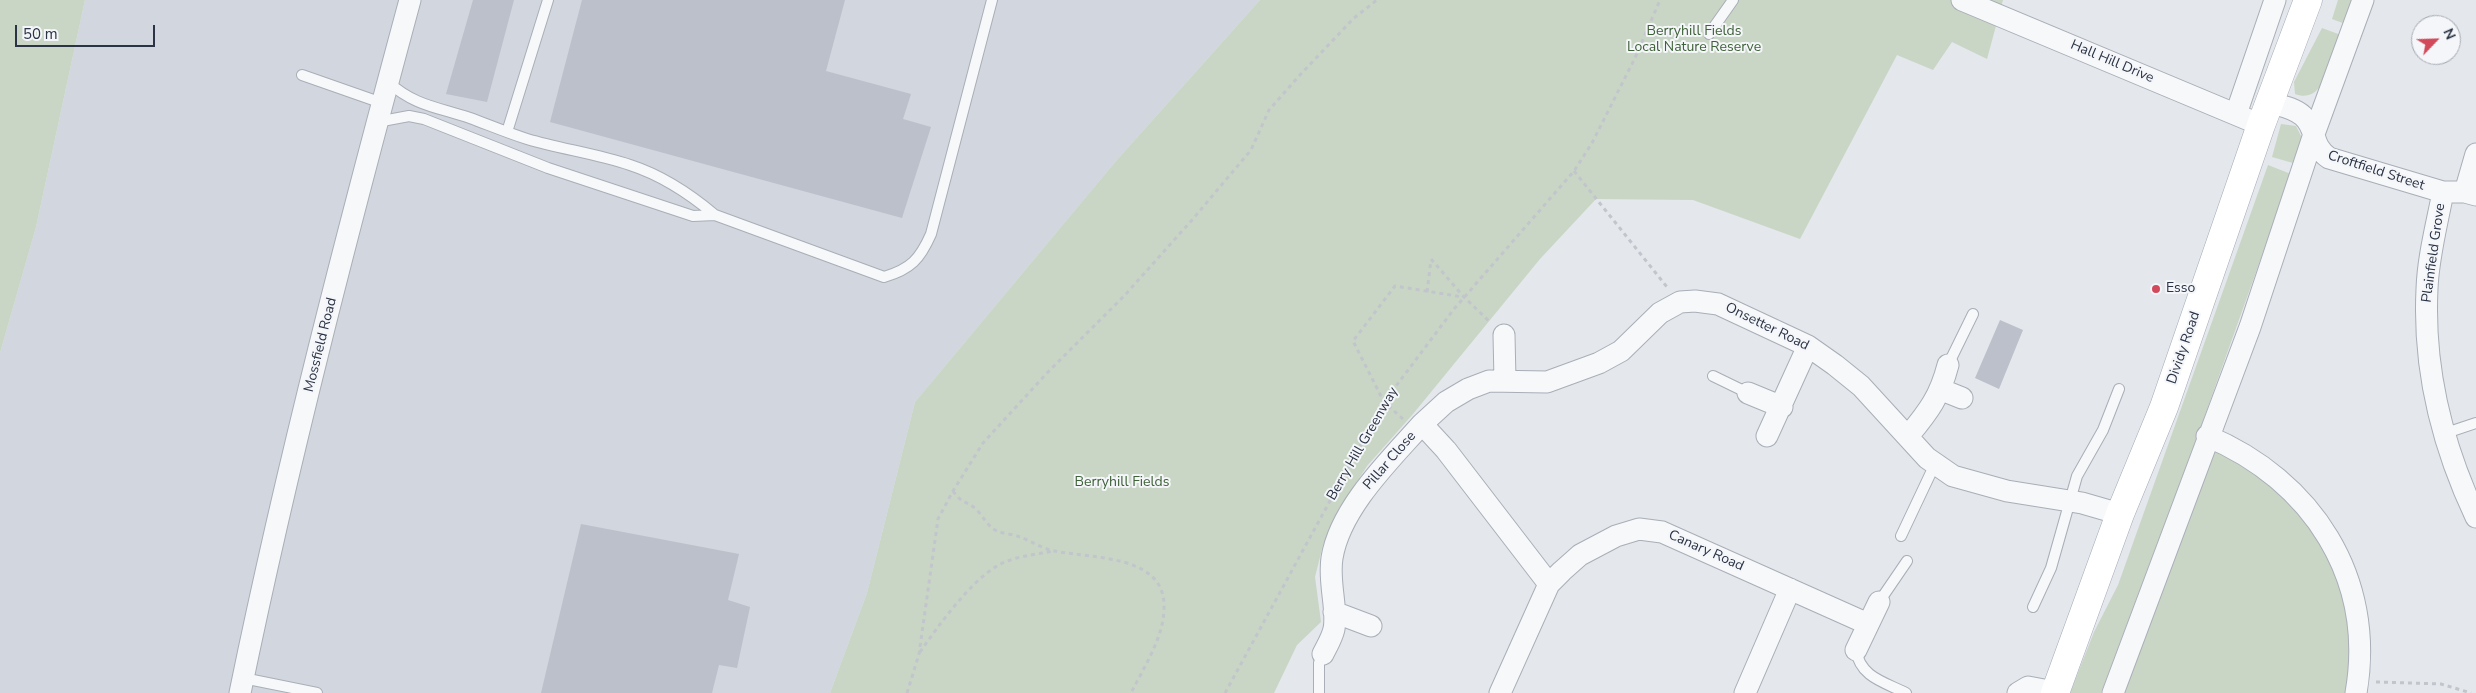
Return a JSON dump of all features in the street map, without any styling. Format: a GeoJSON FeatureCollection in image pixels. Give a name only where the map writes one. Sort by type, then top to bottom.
{"type":"FeatureCollection","features":[{"type":"Feature","properties":{"kind":"main road","name":"Dividy Road"},"geometry":{"type":"LineString","coordinates":[[2055,693],[2120,514],[2164,407],[2266,114],[2308,0]]}},
{"type":"Feature","properties":{"kind":"street","name":"Mossfield Road"},"geometry":{"type":"LineString","coordinates":[[242,686],[268,557],[410,0]]}},
{"type":"Feature","properties":{"kind":"street","name":"Hall Hill Drive"},"geometry":{"type":"LineString","coordinates":[[1962,0],[2236,114],[2266,114]]}},
{"type":"Feature","properties":{"kind":"street"},"geometry":{"type":"LineString","coordinates":[[2236,114],[2276,0]]}},
{"type":"Feature","properties":{"kind":"street"},"geometry":{"type":"LineString","coordinates":[[2113,693],[2250,327],[2314,134],[2363,0]]}},
{"type":"Feature","properties":{"kind":"street","name":"Croftfield Street"},"geometry":{"type":"LineString","coordinates":[[2266,114],[2293,109],[2304,116],[2314,134],[2319,152],[2329,158],[2443,192],[2470,194]]}},
{"type":"Feature","properties":{"kind":"street"},"geometry":{"type":"LineString","coordinates":[[2470,194],[2476,154]]}},
{"type":"Feature","properties":{"kind":"street","name":"Plainfield Grove"},"geometry":{"type":"LineString","coordinates":[[2443,192],[2427,288],[2426,328],[2430,371],[2444,434],[2454,467],[2476,517]]}},
{"type":"Feature","properties":{"kind":"street","name":"Onsetter Road"},"geometry":{"type":"LineString","coordinates":[[1680,302],[1695,301],[1718,304],[1808,346],[1861,386],[1935,464],[1953,476],[1974,483],[2071,501],[2120,514]]}},
{"type":"Feature","properties":{"kind":"street"},"geometry":{"type":"LineString","coordinates":[[1549,584],[1446,450],[1422,424],[1446,402],[1468,389],[1490,381],[1547,382],[1599,363],[1621,351],[1660,313],[1680,302]]}},
{"type":"Feature","properties":{"kind":"street"},"geometry":{"type":"LineString","coordinates":[[1504,335],[1505,380]]}},
{"type":"Feature","properties":{"kind":"street"},"geometry":{"type":"LineString","coordinates":[[1767,436],[1782,407],[1808,346]]}},
{"type":"Feature","properties":{"kind":"street"},"geometry":{"type":"LineString","coordinates":[[1908,435],[1930,410],[1942,390],[1948,365]]}},
{"type":"Feature","properties":{"kind":"street"},"geometry":{"type":"LineString","coordinates":[[1942,390],[1962,398]]}},
{"type":"Feature","properties":{"kind":"street"},"geometry":{"type":"LineString","coordinates":[[1748,393],[1782,407]]}},
{"type":"Feature","properties":{"kind":"street","name":"Pillar Close"},"geometry":{"type":"LineString","coordinates":[[1323,654],[1334,629],[1330,581],[1332,556],[1344,525],[1364,489],[1422,424]]}},
{"type":"Feature","properties":{"kind":"street"},"geometry":{"type":"LineString","coordinates":[[2208,436],[2233,447],[2273,474],[2300,499],[2336,550],[2355,600],[2359,634],[2357,687]]}},
{"type":"Feature","properties":{"kind":"street","name":"Canary Road"},"geometry":{"type":"LineString","coordinates":[[1500,693],[1549,584],[1580,555],[1616,536],[1639,529],[1662,532],[1868,624]]}},
{"type":"Feature","properties":{"kind":"street"},"geometry":{"type":"LineString","coordinates":[[1745,693],[1790,589]]}},
{"type":"Feature","properties":{"kind":"street"},"geometry":{"type":"LineString","coordinates":[[1856,650],[1879,602]]}},
{"type":"Feature","properties":{"kind":"street"},"geometry":{"type":"LineString","coordinates":[[1334,612],[1372,626]]}},
{"type":"Feature","properties":{"kind":"street"},"geometry":{"type":"LineString","coordinates":[[2018,693],[2028,687],[2055,693]]}},
{"type":"Feature","properties":{"kind":"lane"},"geometry":{"type":"LineString","coordinates":[[507,132],[548,0]]}},
{"type":"Feature","properties":{"kind":"lane"},"geometry":{"type":"LineString","coordinates":[[388,82],[404,96],[428,106],[507,132],[637,168],[673,185],[697,200],[715,215],[884,277],[903,271],[923,252],[931,234],[992,0]]}},
{"type":"Feature","properties":{"kind":"lane"},"geometry":{"type":"LineString","coordinates":[[1709,34],[1733,0]]}},
{"type":"Feature","properties":{"kind":"lane"},"geometry":{"type":"LineString","coordinates":[[302,75],[380,113],[424,119],[548,168],[693,216],[715,215]]}},
{"type":"Feature","properties":{"kind":"lane"},"geometry":{"type":"LineString","coordinates":[[1948,365],[1973,314]]}},
{"type":"Feature","properties":{"kind":"lane"},"geometry":{"type":"LineString","coordinates":[[1713,376],[1748,393]]}},
{"type":"Feature","properties":{"kind":"lane"},"geometry":{"type":"LineString","coordinates":[[2033,608],[2051,568],[2077,476],[2103,430],[2119,389]]}},
{"type":"Feature","properties":{"kind":"lane"},"geometry":{"type":"LineString","coordinates":[[2444,434],[2476,423]]}},
{"type":"Feature","properties":{"kind":"lane"},"geometry":{"type":"LineString","coordinates":[[1901,536],[1935,464]]}},
{"type":"Feature","properties":{"kind":"lane"},"geometry":{"type":"LineString","coordinates":[[1879,602],[1907,561]]}},
{"type":"Feature","properties":{"kind":"lane"},"geometry":{"type":"LineString","coordinates":[[1856,650],[1858,661],[1863,670],[1906,693]]}},
{"type":"Feature","properties":{"kind":"lane"},"geometry":{"type":"LineString","coordinates":[[1319,693],[1320,663],[1323,654]]}},
{"type":"Feature","properties":{"kind":"lane"},"geometry":{"type":"LineString","coordinates":[[242,686],[316,693]]}},
{"type":"Feature","properties":{"kind":"path"},"geometry":{"type":"LineString","coordinates":[[907,693],[919,654],[938,519],[983,443],[1047,373],[1125,295],[1250,150],[1269,110],[1354,18],[1377,0]]}},
{"type":"Feature","properties":{"kind":"path","name":"Berry Hill Greenway"},"geometry":{"type":"LineString","coordinates":[[1225,693],[1384,402],[1464,297],[1574,171],[1592,144],[1635,58],[1660,0]]}},
{"type":"Feature","properties":{"kind":"path"},"geometry":{"type":"LineString","coordinates":[[1574,171],[1680,302]]}},
{"type":"Feature","properties":{"kind":"path"},"geometry":{"type":"LineString","coordinates":[[1427,292],[1431,259],[1464,297],[1504,335]]}},
{"type":"Feature","properties":{"kind":"path"},"geometry":{"type":"LineString","coordinates":[[1384,402],[1353,341],[1395,286],[1464,297]]}},
{"type":"Feature","properties":{"kind":"path"},"geometry":{"type":"LineString","coordinates":[[953,491],[960,502],[975,508],[997,531],[1017,536],[1054,551],[1082,554],[1142,568],[1156,578],[1162,591],[1165,609],[1156,642],[1131,693]]}},
{"type":"Feature","properties":{"kind":"path"},"geometry":{"type":"LineString","coordinates":[[919,654],[940,622],[984,576],[997,566],[1015,558],[1054,551]]}},
{"type":"Feature","properties":{"kind":"path"},"geometry":{"type":"LineString","coordinates":[[2357,687],[2441,684],[2471,693]]}},
{"type":"Feature","properties":{"kind":"shaded area"},"geometry":{"type":"Polygon","coordinates":[[[85,0],[1260,0],[1116,161],[915,402],[867,593],[830,693],[0,693],[0,353],[36,227],[85,0]]]}},
{"type":"Feature","properties":{"kind":"green space"},"geometry":{"type":"Polygon","coordinates":[[[0,0],[85,0],[36,227],[0,353],[0,0]]]}},
{"type":"Feature","properties":{"kind":"green space","name":"Berryhill Fields"},"geometry":{"type":"Polygon","coordinates":[[[1260,0],[2003,0],[1987,59],[1952,42],[1933,70],[1897,55],[1800,239],[1693,200],[1596,199],[1540,259],[1413,414],[1367,466],[1338,512],[1323,545],[1315,577],[1321,622],[1297,645],[1274,693],[830,693],[867,593],[915,402],[1116,161],[1260,0]]]}},
{"type":"Feature","properties":{"kind":"green space"},"geometry":{"type":"Polygon","coordinates":[[[2338,0],[2357,0],[2348,25],[2332,19],[2338,0]]]}},
{"type":"Feature","properties":{"kind":"green space"},"geometry":{"type":"Polygon","coordinates":[[[2322,28],[2341,35],[2327,76],[2314,93],[2305,96],[2295,94],[2294,82],[2322,28]]]}},
{"type":"Feature","properties":{"kind":"green space"},"geometry":{"type":"Polygon","coordinates":[[[2281,124],[2296,126],[2302,138],[2293,163],[2272,157],[2281,124]]]}},
{"type":"Feature","properties":{"kind":"green space"},"geometry":{"type":"Polygon","coordinates":[[[2268,165],[2291,174],[2195,443],[2101,693],[2070,693],[2094,632],[2118,585],[2268,165]]]}},
{"type":"Feature","properties":{"kind":"green space"},"geometry":{"type":"Polygon","coordinates":[[[2207,436],[2256,460],[2347,575],[2354,693],[2112,693],[2207,436]]]}},
{"type":"Feature","properties":{"kind":"building"},"geometry":{"type":"Polygon","coordinates":[[[473,0],[514,0],[487,102],[446,94],[473,0]]]}},
{"type":"Feature","properties":{"kind":"building"},"geometry":{"type":"Polygon","coordinates":[[[582,0],[845,0],[826,71],[911,94],[903,119],[931,127],[902,218],[550,122],[582,0]]]}},
{"type":"Feature","properties":{"kind":"building"},"geometry":{"type":"Polygon","coordinates":[[[2000,320],[2023,330],[1999,389],[1975,378],[2000,320]]]}},
{"type":"Feature","properties":{"kind":"building"},"geometry":{"type":"Polygon","coordinates":[[[581,524],[739,554],[728,600],[750,607],[737,668],[719,665],[712,693],[541,693],[581,524]]]}},
{"type":"Feature","properties":{"kind":"place","name":"Esso"},"geometry":{"type":"Point","coordinates":[2156,289]}},
{"type":"Feature","properties":{"kind":"park label","name":"Berryhill Fields Local Nature Reserve"},"geometry":{"type":"Point","coordinates":[1694,40]}}]}
